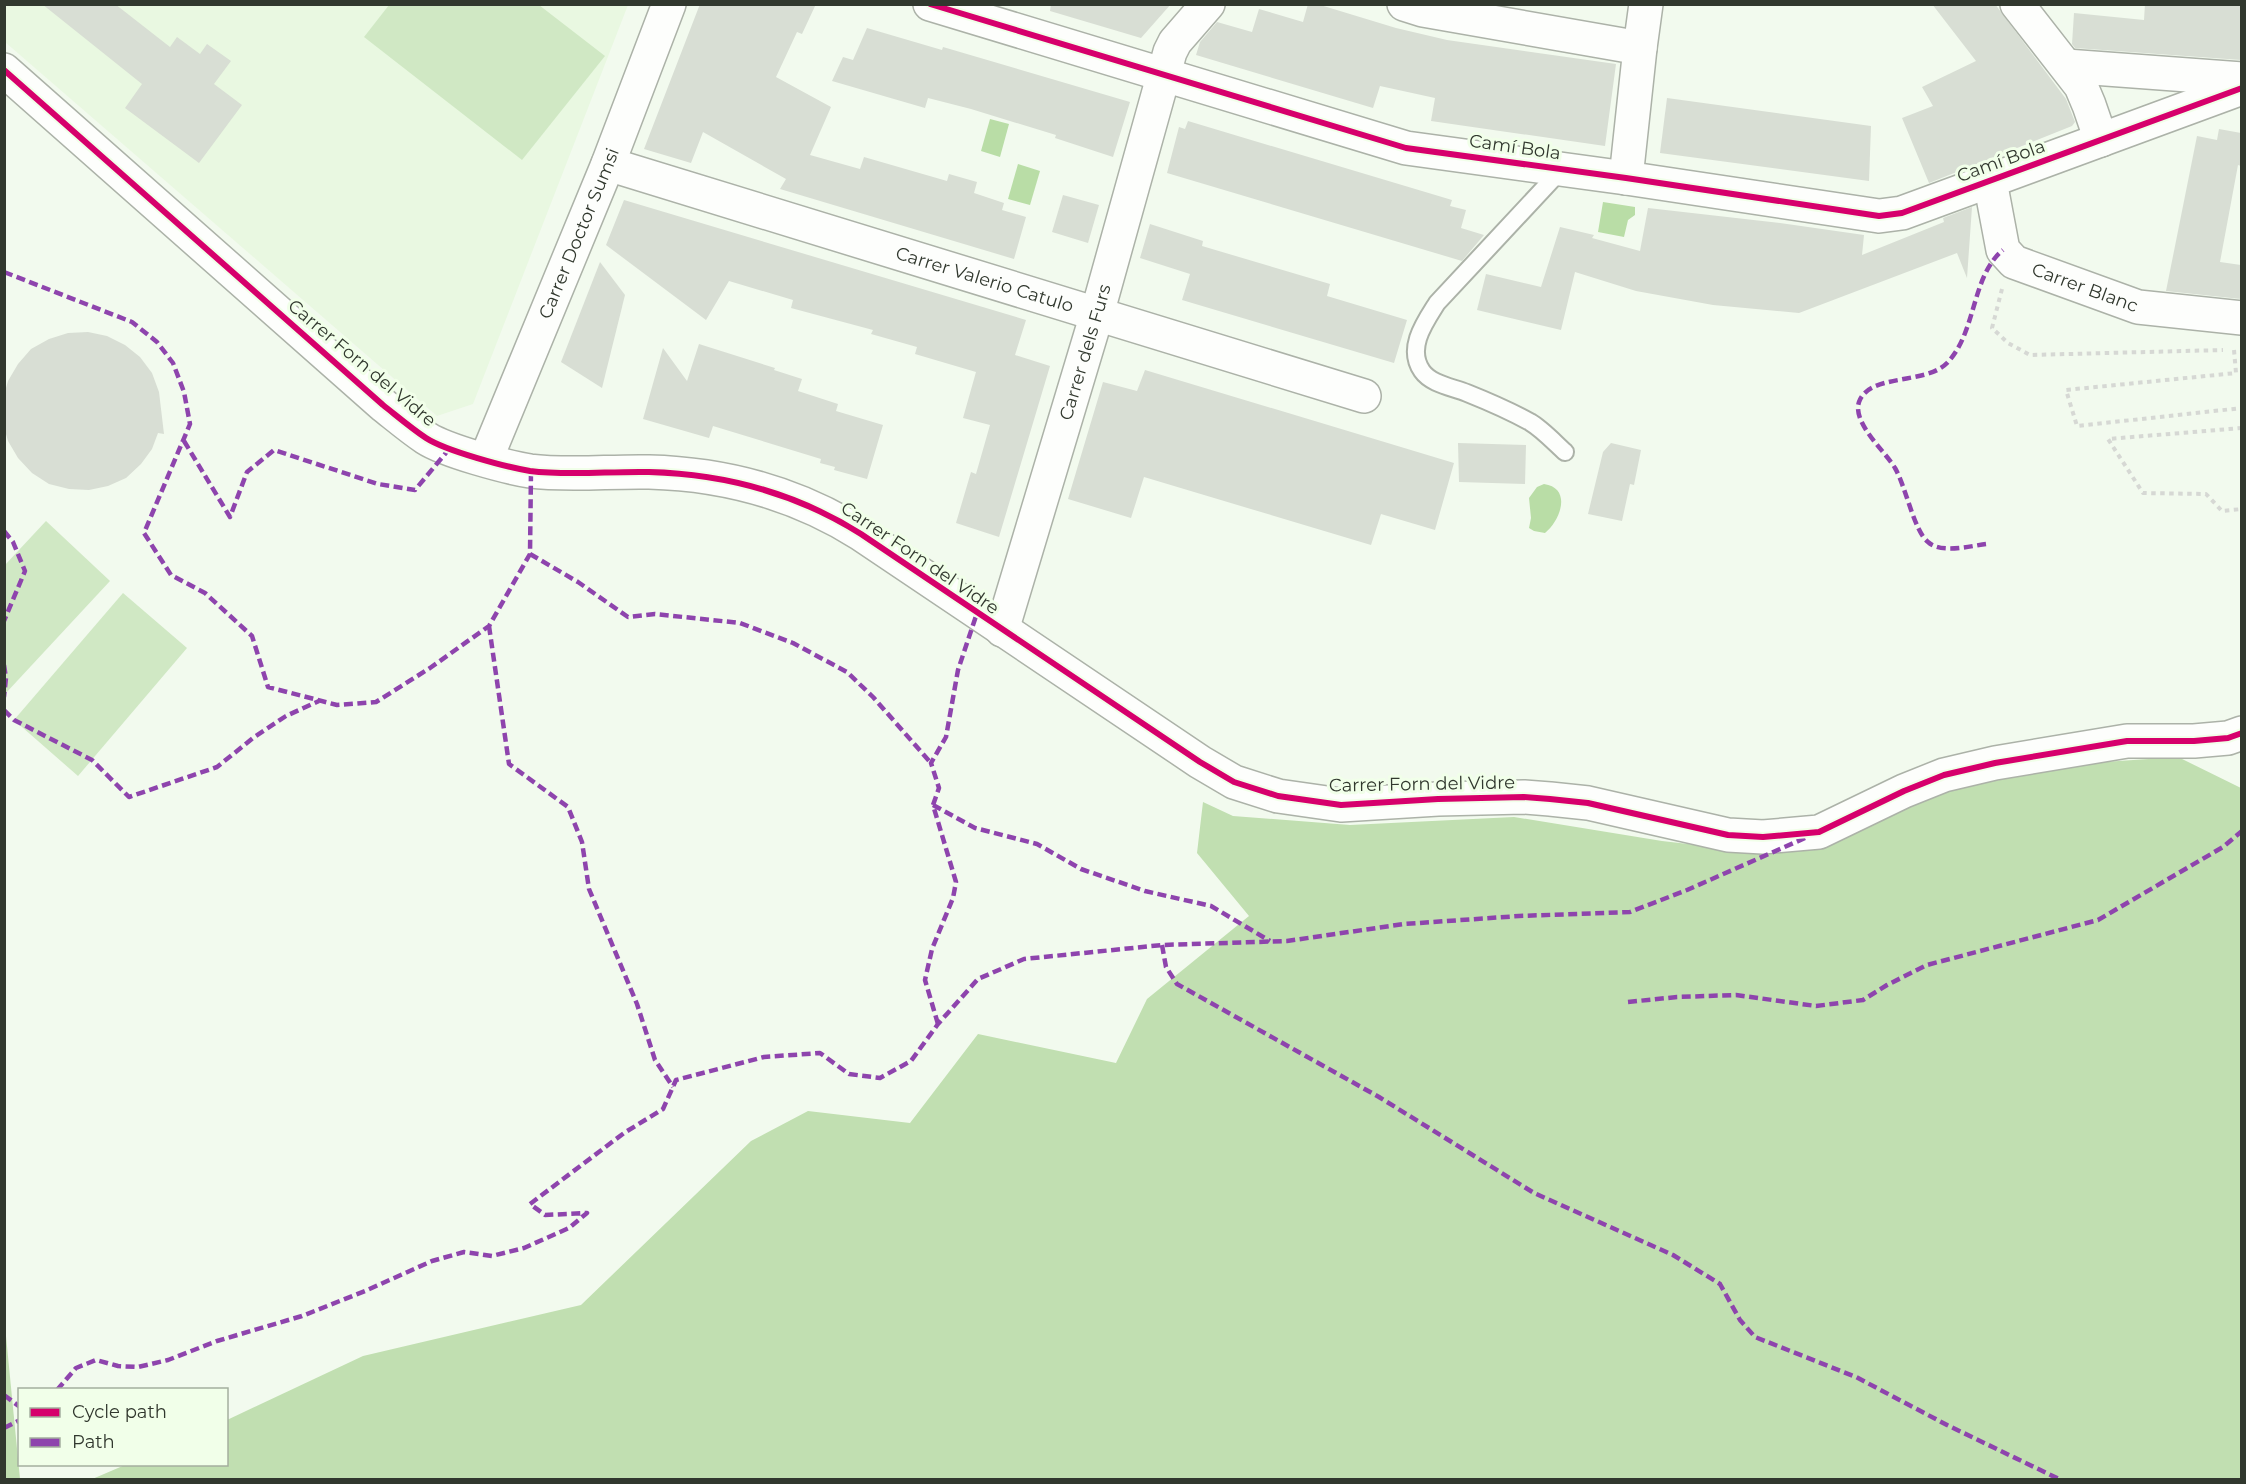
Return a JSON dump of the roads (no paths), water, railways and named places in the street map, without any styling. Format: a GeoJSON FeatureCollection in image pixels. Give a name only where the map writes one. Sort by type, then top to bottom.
{"type":"FeatureCollection","features":[{"type":"Feature","properties":{"kind":"street","name":"Carrer Doctor Sumsi"},"geometry":{"type":"LineString","coordinates":[[486,459],[608,164],[669,4]]}},
{"type":"Feature","properties":{"kind":"street","name":"Camí Bola"},"geometry":{"type":"LineString","coordinates":[[930,4],[1406,148],[1879,216],[1902,213],[1990,182],[2241,88]]}},
{"type":"Feature","properties":{"kind":"street","name":"Carrer dels Furs"},"geometry":{"type":"LineString","coordinates":[[1002,630],[1097,314],[1170,52],[1208,4]]}},
{"type":"Feature","properties":{"kind":"street"},"geometry":{"type":"LineString","coordinates":[[1404,4],[1435,12],[1640,48]]}},
{"type":"Feature","properties":{"kind":"street"},"geometry":{"type":"LineString","coordinates":[[1626,178],[1647,4]]}},
{"type":"Feature","properties":{"kind":"street"},"geometry":{"type":"LineString","coordinates":[[2017,4],[2081,86],[2090,105],[2101,140]]}},
{"type":"Feature","properties":{"kind":"street"},"geometry":{"type":"LineString","coordinates":[[2066,66],[2241,79]]}},
{"type":"Feature","properties":{"kind":"street","name":"Carrer Forn del Vidre"},"geometry":{"type":"LineString","coordinates":[[4,70],[383,405],[427,438],[450,448],[531,471],[685,474],[722,479],[791,497],[839,520],[1200,762],[1234,782],[1278,796],[1341,805],[1524,797],[1588,803],[1728,835],[1788,836],[1819,832],[1904,791],[1944,775],[1995,763],[2127,741],[2194,741],[2228,738],[2241,734]]}},
{"type":"Feature","properties":{"kind":"street","name":"Carrer Valerio Catulo"},"geometry":{"type":"LineString","coordinates":[[608,164],[1364,396]]}},
{"type":"Feature","properties":{"kind":"street","name":"Carrer Blanc"},"geometry":{"type":"LineString","coordinates":[[1990,182],[2003,250],[2014,262],[2138,307],[2241,318]]}},
{"type":"Feature","properties":{"kind":"lane","name":"Camí Bola"},"geometry":{"type":"LineString","coordinates":[[1562,169],[1437,303],[1424,323],[1415,347],[1416,359],[1422,372],[1435,381],[1467,393],[1531,423],[1565,452]]}}]}
